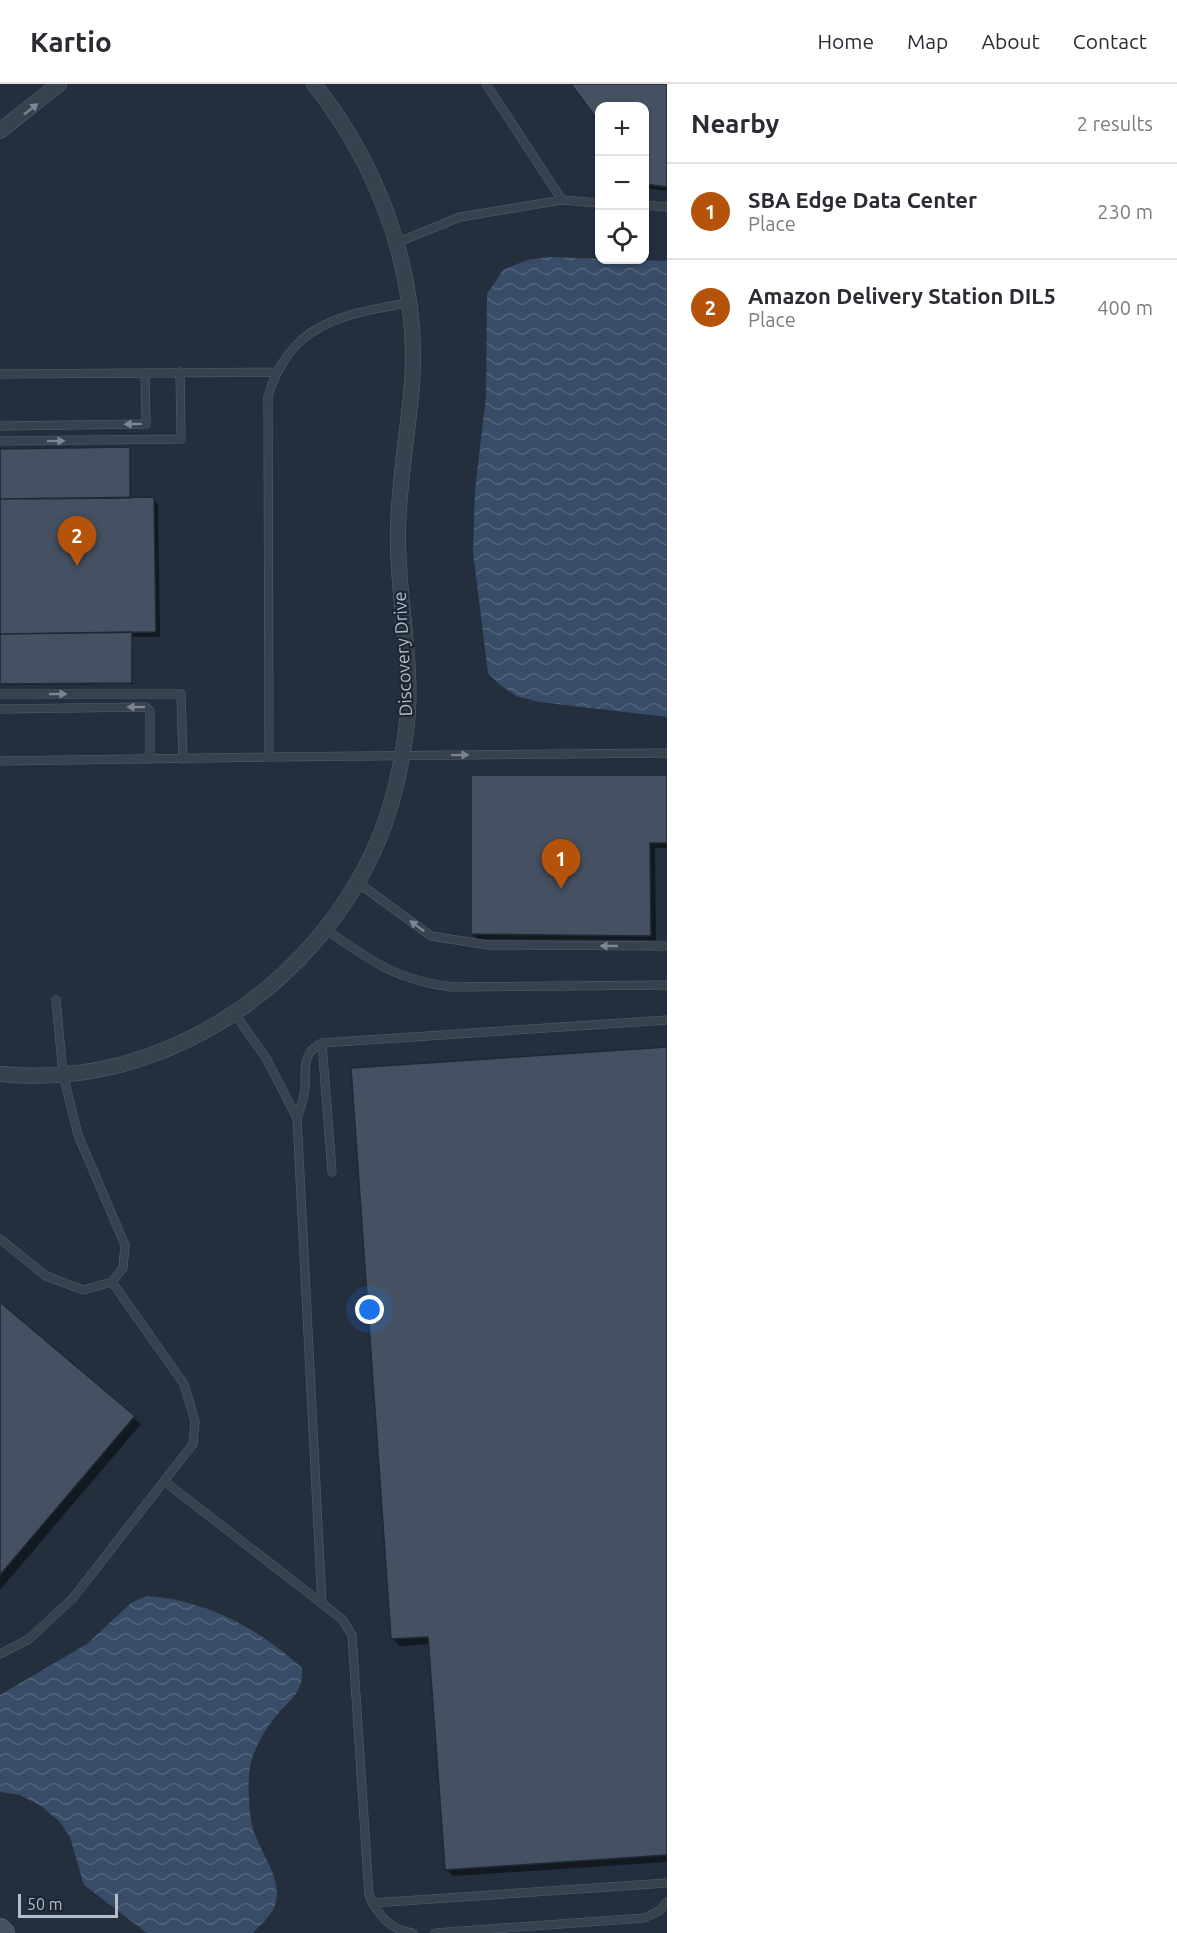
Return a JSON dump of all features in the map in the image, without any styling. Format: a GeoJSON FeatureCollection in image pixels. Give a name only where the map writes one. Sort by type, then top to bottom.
{"type":"FeatureCollection","features":[{"type":"Feature","properties":{"kind":"street"},"geometry":{"type":"LineString","coordinates":[[0,131],[59,84]]}},
{"type":"Feature","properties":{"kind":"street","name":"Discovery Drive"},"geometry":{"type":"LineString","coordinates":[[0,1074],[84,1072],[156,1053],[235,1014],[286,973],[325,929],[357,882],[388,813],[406,727],[408,684],[400,609],[398,533],[399,484],[412,382],[411,333],[396,243],[370,172],[334,109],[314,84]]}},
{"type":"Feature","properties":{"kind":"lane"},"geometry":{"type":"LineString","coordinates":[[486,84],[562,200]]}},
{"type":"Feature","properties":{"kind":"lane"},"geometry":{"type":"LineString","coordinates":[[396,243],[460,217],[562,200],[595,202]]}},
{"type":"Feature","properties":{"kind":"lane"},"geometry":{"type":"LineString","coordinates":[[649,205],[667,207]]}},
{"type":"Feature","properties":{"kind":"lane"},"geometry":{"type":"LineString","coordinates":[[269,757],[266,404],[277,372],[285,359],[317,326],[355,312],[407,303]]}},
{"type":"Feature","properties":{"kind":"lane"},"geometry":{"type":"LineString","coordinates":[[0,441],[181,439],[180,372]]}},
{"type":"Feature","properties":{"kind":"lane"},"geometry":{"type":"LineString","coordinates":[[0,374],[277,372]]}},
{"type":"Feature","properties":{"kind":"lane"},"geometry":{"type":"LineString","coordinates":[[0,426],[146,424],[145,373]]}},
{"type":"Feature","properties":{"kind":"lane"},"geometry":{"type":"LineString","coordinates":[[0,694],[181,694],[183,759]]}},
{"type":"Feature","properties":{"kind":"lane"},"geometry":{"type":"LineString","coordinates":[[0,709],[146,707],[150,711],[150,759]]}},
{"type":"Feature","properties":{"kind":"lane"},"geometry":{"type":"LineString","coordinates":[[0,761],[667,753]]}},
{"type":"Feature","properties":{"kind":"lane"},"geometry":{"type":"LineString","coordinates":[[357,882],[431,936],[488,945],[667,946]]}},
{"type":"Feature","properties":{"kind":"lane"},"geometry":{"type":"LineString","coordinates":[[325,929],[383,968],[425,984],[452,987],[667,985]]}},
{"type":"Feature","properties":{"kind":"lane"},"geometry":{"type":"LineString","coordinates":[[0,1239],[46,1276],[82,1290],[112,1282],[123,1268],[125,1245],[78,1135],[63,1074],[56,1000]]}},
{"type":"Feature","properties":{"kind":"lane"},"geometry":{"type":"LineString","coordinates":[[235,1014],[266,1058],[297,1118]]}},
{"type":"Feature","properties":{"kind":"lane"},"geometry":{"type":"LineString","coordinates":[[321,1604],[297,1118],[305,1092],[305,1060],[314,1047],[322,1042],[667,1020]]}},
{"type":"Feature","properties":{"kind":"lane"},"geometry":{"type":"LineString","coordinates":[[322,1042],[332,1172]]}},
{"type":"Feature","properties":{"kind":"lane"},"geometry":{"type":"LineString","coordinates":[[0,1654],[29,1639],[73,1598],[192,1444],[195,1420],[184,1384],[112,1282]]}},
{"type":"Feature","properties":{"kind":"lane"},"geometry":{"type":"LineString","coordinates":[[164,1481],[342,1619],[352,1635],[369,1895],[375,1910],[390,1924],[413,1933]]}},
{"type":"Feature","properties":{"kind":"lane"},"geometry":{"type":"LineString","coordinates":[[372,1903],[667,1883]]}},
{"type":"Feature","properties":{"kind":"lane"},"geometry":{"type":"LineString","coordinates":[[435,1933],[644,1918],[659,1911],[667,1902]]}},
{"type":"Feature","properties":{"kind":"water"},"geometry":{"type":"Polygon","coordinates":[[[549,257],[595,259],[595,264],[649,264],[649,260],[667,261],[667,717],[539,702],[516,696],[488,673],[473,552],[475,490],[486,397],[487,294],[503,270],[527,260],[549,257]]]}},
{"type":"Feature","properties":{"kind":"water"},"geometry":{"type":"Polygon","coordinates":[[[147,1596],[190,1603],[230,1618],[268,1640],[302,1668],[297,1692],[265,1732],[250,1767],[251,1821],[273,1875],[277,1897],[272,1911],[253,1933],[147,1933],[84,1885],[70,1837],[59,1821],[41,1806],[20,1795],[0,1792],[0,1695],[87,1644],[131,1603],[147,1596]]]}},
{"type":"Feature","properties":{"kind":"building"},"geometry":{"type":"Polygon","coordinates":[[[571,84],[667,84],[667,187],[649,185],[649,102],[595,102],[595,116],[571,84]]]}},
{"type":"Feature","properties":{"kind":"building"},"geometry":{"type":"Polygon","coordinates":[[[130,447],[130,498],[0,499],[0,449],[130,447]]]}},
{"type":"Feature","properties":{"kind":"building"},"geometry":{"type":"Polygon","coordinates":[[[154,497],[156,632],[0,634],[0,499],[154,497]]]}},
{"type":"Feature","properties":{"kind":"building"},"geometry":{"type":"Polygon","coordinates":[[[132,632],[132,683],[0,684],[0,634],[132,632]]]}},
{"type":"Feature","properties":{"kind":"building"},"geometry":{"type":"Polygon","coordinates":[[[471,775],[667,775],[667,843],[650,843],[651,936],[471,934],[471,775]]]}},
{"type":"Feature","properties":{"kind":"building"},"geometry":{"type":"Polygon","coordinates":[[[667,1047],[667,1855],[445,1870],[428,1637],[391,1639],[351,1068],[667,1047]]]}},
{"type":"Feature","properties":{"kind":"building"},"geometry":{"type":"Polygon","coordinates":[[[0,1302],[135,1416],[0,1575],[0,1302]]]}},
{"type":"Feature","properties":{"kind":"place","name":"Amazon Delivery Station DIL5"},"geometry":{"type":"Point","coordinates":[77,566]}},
{"type":"Feature","properties":{"kind":"place","name":"SBA Edge Data Center"},"geometry":{"type":"Point","coordinates":[561,889]}}]}
